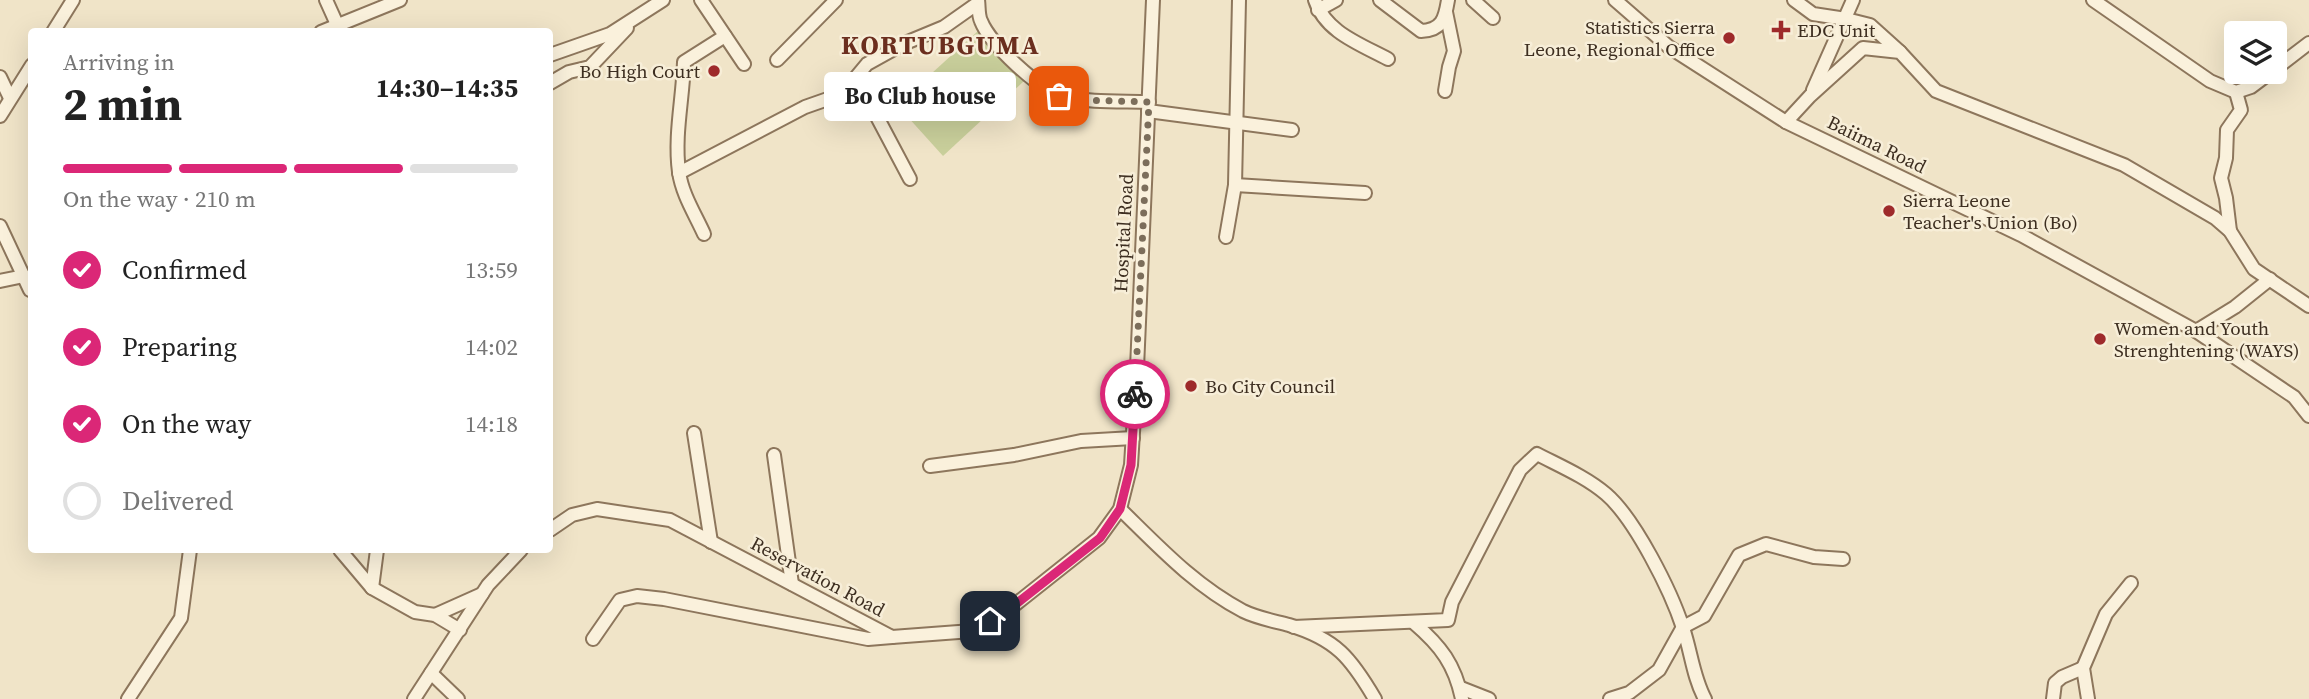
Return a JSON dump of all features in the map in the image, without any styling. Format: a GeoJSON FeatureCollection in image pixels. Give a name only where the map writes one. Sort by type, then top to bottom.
{"type":"FeatureCollection","features":[{"type":"Feature","properties":{"kind":"street"},"geometry":{"type":"LineString","coordinates":[[56,28],[74,0]]}},
{"type":"Feature","properties":{"kind":"street"},"geometry":{"type":"LineString","coordinates":[[326,0],[339,28],[400,0]]}},
{"type":"Feature","properties":{"kind":"street"},"geometry":{"type":"LineString","coordinates":[[553,54],[610,34],[663,0]]}},
{"type":"Feature","properties":{"kind":"street"},"geometry":{"type":"LineString","coordinates":[[701,0],[744,64]]}},
{"type":"Feature","properties":{"kind":"street"},"geometry":{"type":"LineString","coordinates":[[777,60],[836,0]]}},
{"type":"Feature","properties":{"kind":"street","name":"Hospital Road"},"geometry":{"type":"LineString","coordinates":[[1120,509],[1131,465],[1133,438],[1153,0]]}},
{"type":"Feature","properties":{"kind":"street"},"geometry":{"type":"LineString","coordinates":[[1226,237],[1235,185],[1239,0]]}},
{"type":"Feature","properties":{"kind":"street"},"geometry":{"type":"LineString","coordinates":[[1336,0],[1317,5],[1331,27],[1388,59]]}},
{"type":"Feature","properties":{"kind":"street"},"geometry":{"type":"LineString","coordinates":[[1380,0],[1421,31],[1432,31],[1440,25],[1447,6]]}},
{"type":"Feature","properties":{"kind":"street"},"geometry":{"type":"LineString","coordinates":[[1473,0],[1493,18]]}},
{"type":"Feature","properties":{"kind":"street","name":"Baiima Road"},"geometry":{"type":"LineString","coordinates":[[1615,0],[1669,47],[1786,122],[2021,235],[2196,331],[2294,397],[2309,416]]}},
{"type":"Feature","properties":{"kind":"street"},"geometry":{"type":"LineString","coordinates":[[1794,0],[1813,14],[1870,25],[1900,52],[1936,91],[2124,165],[2215,218],[2230,231],[2254,270],[2309,306]]}},
{"type":"Feature","properties":{"kind":"street"},"geometry":{"type":"LineString","coordinates":[[1810,96],[1853,0]]}},
{"type":"Feature","properties":{"kind":"street"},"geometry":{"type":"LineString","coordinates":[[2093,0],[2210,81],[2236,92],[2255,84]]}},
{"type":"Feature","properties":{"kind":"street"},"geometry":{"type":"LineString","coordinates":[[679,173],[805,107],[842,94],[867,64],[903,44],[944,27],[978,2],[981,22],[1003,53],[1033,80],[1059,96],[1148,106],[1292,130]]}},
{"type":"Feature","properties":{"kind":"street"},"geometry":{"type":"LineString","coordinates":[[1445,90],[1454,51],[1447,6]]}},
{"type":"Feature","properties":{"kind":"street"},"geometry":{"type":"LineString","coordinates":[[553,81],[569,72],[590,67],[636,17]]}},
{"type":"Feature","properties":{"kind":"street"},"geometry":{"type":"LineString","coordinates":[[704,234],[684,191],[679,173],[677,129],[684,94],[684,62],[725,36]]}},
{"type":"Feature","properties":{"kind":"street"},"geometry":{"type":"LineString","coordinates":[[2287,60],[2309,43]]}},
{"type":"Feature","properties":{"kind":"street"},"geometry":{"type":"LineString","coordinates":[[1786,122],[1810,96],[1863,48],[1900,52]]}},
{"type":"Feature","properties":{"kind":"street"},"geometry":{"type":"LineString","coordinates":[[0,116],[28,71]]}},
{"type":"Feature","properties":{"kind":"street"},"geometry":{"type":"LineString","coordinates":[[0,77],[10,98]]}},
{"type":"Feature","properties":{"kind":"street"},"geometry":{"type":"LineString","coordinates":[[857,79],[910,179]]}},
{"type":"Feature","properties":{"kind":"street"},"geometry":{"type":"LineString","coordinates":[[2230,231],[2221,178],[2226,158],[2227,130],[2241,110],[2236,92]]}},
{"type":"Feature","properties":{"kind":"street"},"geometry":{"type":"LineString","coordinates":[[1235,185],[1364,193]]}},
{"type":"Feature","properties":{"kind":"street"},"geometry":{"type":"LineString","coordinates":[[0,226],[28,285]]}},
{"type":"Feature","properties":{"kind":"street"},"geometry":{"type":"LineString","coordinates":[[0,281],[24,275]]}},
{"type":"Feature","properties":{"kind":"street"},"geometry":{"type":"LineString","coordinates":[[2196,331],[2235,307],[2270,279]]}},
{"type":"Feature","properties":{"kind":"street"},"geometry":{"type":"LineString","coordinates":[[694,433],[711,542]]}},
{"type":"Feature","properties":{"kind":"street"},"geometry":{"type":"LineString","coordinates":[[930,466],[1014,455],[1082,440],[1133,438]]}},
{"type":"Feature","properties":{"kind":"street"},"geometry":{"type":"LineString","coordinates":[[1294,627],[1448,620],[1452,602],[1520,470],[1537,454],[1580,476],[1607,495],[1623,513],[1665,582],[1683,627],[1705,699]]}},
{"type":"Feature","properties":{"kind":"street"},"geometry":{"type":"LineString","coordinates":[[774,455],[792,584]]}},
{"type":"Feature","properties":{"kind":"street","name":"Reservation Road"},"geometry":{"type":"LineString","coordinates":[[553,528],[572,515],[597,509],[670,520],[892,637],[972,631],[1007,611],[1100,538],[1120,509]]}},
{"type":"Feature","properties":{"kind":"street"},"geometry":{"type":"LineString","coordinates":[[1120,509],[1193,580],[1245,612],[1294,627],[1336,645],[1358,670],[1375,699]]}},
{"type":"Feature","properties":{"kind":"street"},"geometry":{"type":"LineString","coordinates":[[1610,699],[1629,692],[1659,670],[1683,627],[1704,616],[1739,555],[1760,544],[1766,544],[1814,557],[1843,559]]}},
{"type":"Feature","properties":{"kind":"street"},"geometry":{"type":"LineString","coordinates":[[128,699],[181,618],[190,553]]}},
{"type":"Feature","properties":{"kind":"street"},"geometry":{"type":"LineString","coordinates":[[343,553],[372,588],[415,612],[435,615],[460,630]]}},
{"type":"Feature","properties":{"kind":"street"},"geometry":{"type":"LineString","coordinates":[[372,588],[377,553]]}},
{"type":"Feature","properties":{"kind":"street"},"geometry":{"type":"LineString","coordinates":[[414,699],[483,593],[519,553]]}},
{"type":"Feature","properties":{"kind":"street"},"geometry":{"type":"LineString","coordinates":[[2088,699],[2083,668],[2106,614],[2131,583]]}},
{"type":"Feature","properties":{"kind":"street"},"geometry":{"type":"LineString","coordinates":[[435,615],[483,593]]}},
{"type":"Feature","properties":{"kind":"street"},"geometry":{"type":"LineString","coordinates":[[593,639],[620,600],[638,597],[699,606],[868,639],[892,637]]}},
{"type":"Feature","properties":{"kind":"street"},"geometry":{"type":"LineString","coordinates":[[1414,623],[1433,639],[1449,660],[1460,695],[1489,699]]}},
{"type":"Feature","properties":{"kind":"street"},"geometry":{"type":"LineString","coordinates":[[2053,699],[2055,683],[2083,668]]}},
{"type":"Feature","properties":{"kind":"street"},"geometry":{"type":"LineString","coordinates":[[431,673],[458,699]]}},
{"type":"Feature","properties":{"kind":"green space"},"geometry":{"type":"Polygon","coordinates":[[[978,31],[1024,81],[943,156],[897,105],[978,31]]]}},
{"type":"Feature","properties":{"kind":"way so far"},"geometry":{"type":"LineString","coordinates":[[1059,96],[1082,100],[1149,102],[1135,394]]}},
{"type":"Feature","properties":{"kind":"place","name":"EDC Unit"},"geometry":{"type":"Point","coordinates":[1781,30]}},
{"type":"Feature","properties":{"kind":"place","name":"Statistics Sierra Leone, Regional Office"},"geometry":{"type":"Point","coordinates":[1729,38]}},
{"type":"Feature","properties":{"kind":"place","name":"Bo High Court"},"geometry":{"type":"Point","coordinates":[714,71]}},
{"type":"Feature","properties":{"kind":"place","name":"Bo Club house"},"geometry":{"type":"Point","coordinates":[1059,96]}},
{"type":"Feature","properties":{"kind":"place","name":"Sierra Leone Teacher's Union (Bo)"},"geometry":{"type":"Point","coordinates":[1889,211]}},
{"type":"Feature","properties":{"kind":"place","name":"Women and Youth Strenghtening (WAYS)"},"geometry":{"type":"Point","coordinates":[2100,339]}},
{"type":"Feature","properties":{"kind":"place","name":"Bo City Council"},"geometry":{"type":"Point","coordinates":[1191,386]}},
{"type":"Feature","properties":{"kind":"district","name":"KORTUBGUMA"},"geometry":{"type":"Point","coordinates":[941,45]}},
{"type":"Feature","properties":{"kind":"route"},"geometry":{"type":"LineString","coordinates":[[990,621],[1007,611],[1100,538],[1120,509],[1131,465],[1135,394]]}}]}
